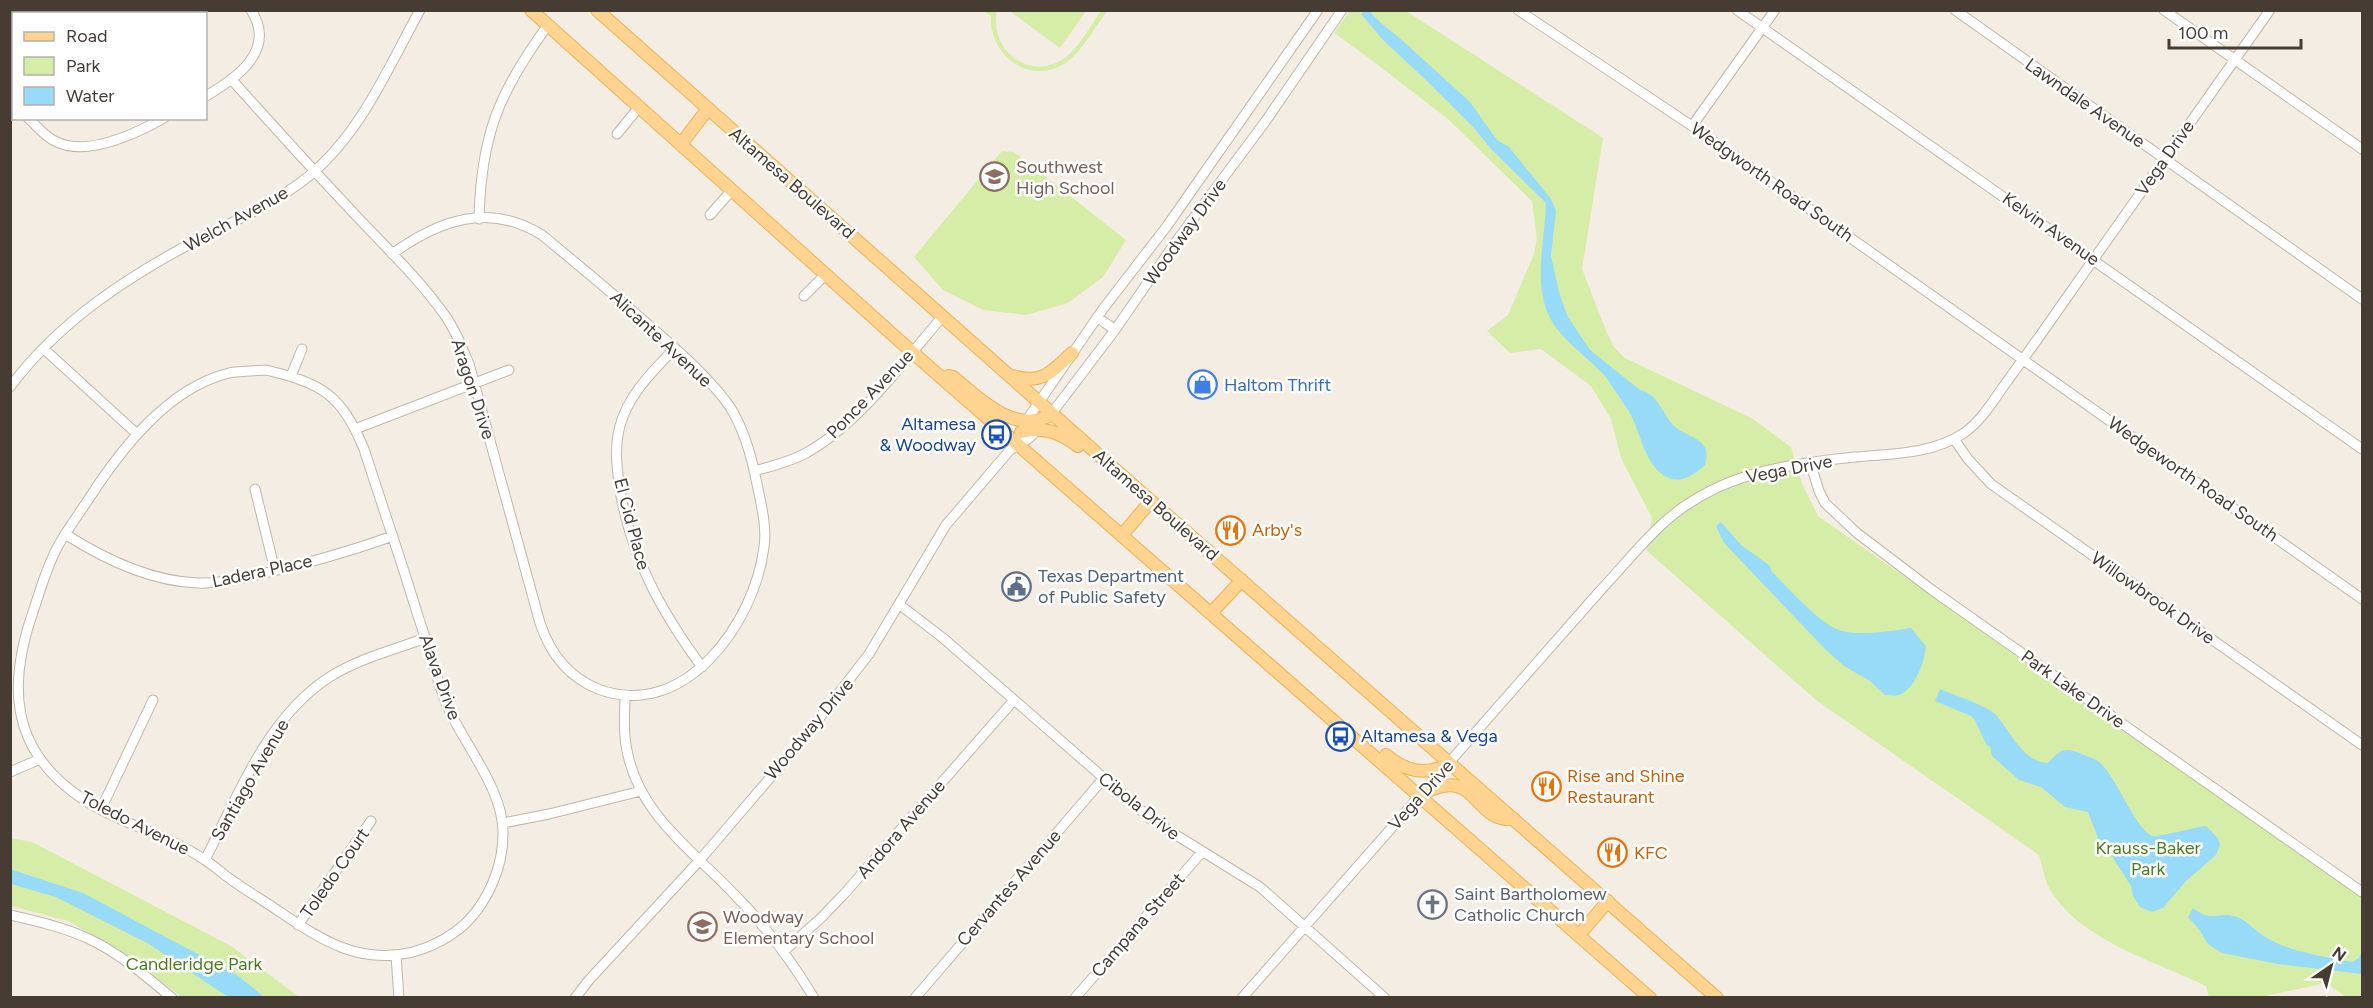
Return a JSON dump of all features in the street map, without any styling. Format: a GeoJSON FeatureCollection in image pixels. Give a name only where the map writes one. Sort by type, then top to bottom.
{"type":"FeatureCollection","features":[{"type":"Feature","properties":{"kind":"main road"},"geometry":{"type":"LineString","coordinates":[[531,10],[939,375],[1022,432],[1038,429],[1060,433],[1106,468],[1119,473]]}},
{"type":"Feature","properties":{"kind":"main road","name":"Altamesa Boulevard"},"geometry":{"type":"LineString","coordinates":[[597,10],[1038,402],[1717,998]]}},
{"type":"Feature","properties":{"kind":"main road"},"geometry":{"type":"LineString","coordinates":[[681,144],[707,110]]}},
{"type":"Feature","properties":{"kind":"main road"},"geometry":{"type":"LineString","coordinates":[[1008,375],[1024,380],[1044,378],[1072,353]]}},
{"type":"Feature","properties":{"kind":"main road"},"geometry":{"type":"LineString","coordinates":[[939,375],[953,377],[1022,432],[1122,535],[1650,998]]}},
{"type":"Feature","properties":{"kind":"main road"},"geometry":{"type":"LineString","coordinates":[[1022,432],[1052,414]]}},
{"type":"Feature","properties":{"kind":"main road"},"geometry":{"type":"LineString","coordinates":[[1122,535],[1151,501]]}},
{"type":"Feature","properties":{"kind":"main road"},"geometry":{"type":"LineString","coordinates":[[1211,613],[1242,579]]}},
{"type":"Feature","properties":{"kind":"main road"},"geometry":{"type":"LineString","coordinates":[[1347,732],[1368,741],[1398,765],[1408,770],[1438,770],[1450,764]]}},
{"type":"Feature","properties":{"kind":"main road"},"geometry":{"type":"LineString","coordinates":[[1420,795],[1436,786],[1454,785],[1467,792],[1499,819],[1514,819]]}},
{"type":"Feature","properties":{"kind":"main road"},"geometry":{"type":"LineString","coordinates":[[1579,935],[1608,901]]}},
{"type":"Feature","properties":{"kind":"street"},"geometry":{"type":"LineString","coordinates":[[207,95],[246,67],[257,51],[260,32],[258,20],[251,10]]}},
{"type":"Feature","properties":{"kind":"street","name":"Welch Avenue"},"geometry":{"type":"LineString","coordinates":[[10,387],[44,349],[87,307],[138,273],[271,202],[314,171],[359,120],[420,10]]}},
{"type":"Feature","properties":{"kind":"street","name":"Woodway Drive"},"geometry":{"type":"LineString","coordinates":[[576,998],[589,980],[699,861],[854,676],[900,605],[946,525],[1010,450],[1038,402],[1097,317],[1167,226],[1318,10]]}},
{"type":"Feature","properties":{"kind":"street","name":"Woodway Drive"},"geometry":{"type":"LineString","coordinates":[[1038,429],[1052,414],[1115,330],[1175,243],[1265,122],[1342,10]]}},
{"type":"Feature","properties":{"kind":"street","name":"Wedgworth Road South"},"geometry":{"type":"LineString","coordinates":[[1518,10],[1692,126],[2023,360]]}},
{"type":"Feature","properties":{"kind":"street","name":"Kelvin Avenue"},"geometry":{"type":"LineString","coordinates":[[1737,10],[2362,449]]}},
{"type":"Feature","properties":{"kind":"street"},"geometry":{"type":"LineString","coordinates":[[1692,126],[1775,10]]}},
{"type":"Feature","properties":{"kind":"street","name":"Lawndale Avenue"},"geometry":{"type":"LineString","coordinates":[[1955,10],[2362,299]]}},
{"type":"Feature","properties":{"kind":"street"},"geometry":{"type":"LineString","coordinates":[[2164,10],[2362,149]]}},
{"type":"Feature","properties":{"kind":"street","name":"Vega Drive"},"geometry":{"type":"LineString","coordinates":[[1242,998],[1653,532],[1676,512],[1703,495],[1740,477],[1760,471],[1810,462],[1910,452],[1935,447],[1965,433],[1979,419],[2023,360],[2270,10]]}},
{"type":"Feature","properties":{"kind":"street"},"geometry":{"type":"LineString","coordinates":[[479,219],[484,160],[498,108],[514,74],[548,25]]}},
{"type":"Feature","properties":{"kind":"street","name":"Aragon Drive"},"geometry":{"type":"LineString","coordinates":[[231,79],[446,315],[458,337],[474,383],[546,640],[553,654],[565,667],[589,685],[606,692],[626,695]]}},
{"type":"Feature","properties":{"kind":"street"},"geometry":{"type":"LineString","coordinates":[[617,134],[640,106]]}},
{"type":"Feature","properties":{"kind":"street"},"geometry":{"type":"LineString","coordinates":[[30,120],[54,142],[75,146],[113,142],[136,134],[160,120]]}},
{"type":"Feature","properties":{"kind":"street"},"geometry":{"type":"LineString","coordinates":[[711,215],[732,190]]}},
{"type":"Feature","properties":{"kind":"street","name":"Alicante Avenue"},"geometry":{"type":"LineString","coordinates":[[392,254],[416,237],[440,225],[479,219],[510,219],[542,236],[675,348],[730,408],[740,426],[754,471],[764,524],[764,547],[750,597],[729,638],[702,668],[664,690],[626,695]]}},
{"type":"Feature","properties":{"kind":"street"},"geometry":{"type":"LineString","coordinates":[[804,296],[826,274]]}},
{"type":"Feature","properties":{"kind":"street","name":"Ponce Avenue"},"geometry":{"type":"LineString","coordinates":[[754,471],[786,462],[824,441],[852,417],[943,316]]}},
{"type":"Feature","properties":{"kind":"street"},"geometry":{"type":"LineString","coordinates":[[1097,317],[1115,330]]}},
{"type":"Feature","properties":{"kind":"street","name":"El Cid Place"},"geometry":{"type":"LineString","coordinates":[[675,348],[637,391],[625,412],[617,447],[617,470],[622,502],[642,569],[660,604],[702,668]]}},
{"type":"Feature","properties":{"kind":"street"},"geometry":{"type":"LineString","coordinates":[[44,349],[137,434]]}},
{"type":"Feature","properties":{"kind":"street"},"geometry":{"type":"LineString","coordinates":[[291,376],[302,349]]}},
{"type":"Feature","properties":{"kind":"street","name":"Wedgeworth Road South"},"geometry":{"type":"LineString","coordinates":[[2023,360],[2362,599]]}},
{"type":"Feature","properties":{"kind":"street","name":"Alava Drive"},"geometry":{"type":"LineString","coordinates":[[137,434],[166,407],[207,380],[229,373],[266,370],[310,382],[346,412],[355,429],[364,449],[447,704],[496,798],[503,823],[503,848],[498,868],[487,894],[472,916],[456,932],[441,942],[396,956]]}},
{"type":"Feature","properties":{"kind":"street"},"geometry":{"type":"LineString","coordinates":[[355,429],[509,370]]}},
{"type":"Feature","properties":{"kind":"street","name":"Toledo Avenue"},"geometry":{"type":"LineString","coordinates":[[137,434],[106,472],[65,534],[47,570],[21,646],[17,698],[26,731],[47,769],[75,794],[101,809],[170,840],[205,860],[298,925],[341,948],[380,956],[396,956]]}},
{"type":"Feature","properties":{"kind":"street","name":"Willowbrook Drive"},"geometry":{"type":"LineString","coordinates":[[1954,439],[1968,459],[1991,484],[2362,745]]}},
{"type":"Feature","properties":{"kind":"street","name":"Park Lake Drive"},"geometry":{"type":"LineString","coordinates":[[1810,462],[1825,502],[1857,533],[1932,590],[2362,892]]}},
{"type":"Feature","properties":{"kind":"street"},"geometry":{"type":"LineString","coordinates":[[255,489],[275,571]]}},
{"type":"Feature","properties":{"kind":"street","name":"Ladera Place"},"geometry":{"type":"LineString","coordinates":[[65,534],[110,560],[164,579],[197,583],[224,582],[275,571],[357,549],[393,536]]}},
{"type":"Feature","properties":{"kind":"street","name":"Cibola Drive"},"geometry":{"type":"LineString","coordinates":[[900,605],[1152,820],[1260,887],[1385,998]]}},
{"type":"Feature","properties":{"kind":"street","name":"Santiago Avenue"},"geometry":{"type":"LineString","coordinates":[[205,860],[276,728],[306,695],[328,678],[359,662],[426,638]]}},
{"type":"Feature","properties":{"kind":"street"},"geometry":{"type":"LineString","coordinates":[[626,695],[626,746],[634,778],[641,791],[656,815],[674,837],[737,897],[783,952],[814,998]]}},
{"type":"Feature","properties":{"kind":"street"},"geometry":{"type":"LineString","coordinates":[[101,809],[153,700]]}},
{"type":"Feature","properties":{"kind":"street","name":"Andora Avenue"},"geometry":{"type":"LineString","coordinates":[[783,952],[822,917],[845,892],[1014,700]]}},
{"type":"Feature","properties":{"kind":"street"},"geometry":{"type":"LineString","coordinates":[[10,772],[40,759]]}},
{"type":"Feature","properties":{"kind":"street","name":"Cervantes Avenue"},"geometry":{"type":"LineString","coordinates":[[915,998],[1103,779]]}},
{"type":"Feature","properties":{"kind":"street"},"geometry":{"type":"LineString","coordinates":[[503,823],[641,791]]}},
{"type":"Feature","properties":{"kind":"street","name":"Toledo Court"},"geometry":{"type":"LineString","coordinates":[[298,925],[372,821]]}},
{"type":"Feature","properties":{"kind":"street","name":"Campana Street"},"geometry":{"type":"LineString","coordinates":[[1075,998],[1202,852]]}},
{"type":"Feature","properties":{"kind":"street"},"geometry":{"type":"LineString","coordinates":[[10,915],[88,938],[117,954],[169,997]]}},
{"type":"Feature","properties":{"kind":"street"},"geometry":{"type":"LineString","coordinates":[[396,956],[399,998]]}},
{"type":"Feature","properties":{"kind":"green space"},"geometry":{"type":"Polygon","coordinates":[[[988,10],[997,11],[996,24],[1004,48],[1012,57],[1034,66],[1047,66],[1066,57],[1078,45],[1101,11],[1107,11],[1073,57],[1053,69],[1040,71],[1027,69],[1005,55],[997,44],[992,30],[991,16],[986,13],[988,10]]]}},
{"type":"Feature","properties":{"kind":"green space"},"geometry":{"type":"Polygon","coordinates":[[[1008,10],[1086,10],[1086,11],[1060,48],[1008,10]]]}},
{"type":"Feature","properties":{"kind":"green space","name":"Krauss-Baker Park"},"geometry":{"type":"Polygon","coordinates":[[[1350,11],[1406,11],[1603,138],[1582,269],[1614,347],[1625,358],[1753,419],[1791,447],[1802,484],[1818,516],[2362,897],[2362,997],[2346,997],[2326,983],[2260,997],[2209,997],[2206,986],[2141,958],[2097,935],[2061,905],[2048,886],[2039,855],[1816,700],[1646,550],[1652,518],[1621,458],[1611,419],[1591,386],[1541,349],[1510,353],[1487,331],[1508,315],[1534,254],[1537,239],[1532,201],[1449,120],[1334,33],[1350,11]]]}},
{"type":"Feature","properties":{"kind":"green space"},"geometry":{"type":"Polygon","coordinates":[[[1002,151],[1014,152],[1126,240],[1103,277],[1068,303],[1026,315],[983,310],[943,290],[914,257],[1002,151]]]}},
{"type":"Feature","properties":{"kind":"green space","name":"Candleridge Park"},"geometry":{"type":"Polygon","coordinates":[[[10,838],[32,842],[231,946],[299,997],[181,997],[131,957],[68,921],[11,906],[10,838]]]}},
{"type":"Feature","properties":{"kind":"water"},"geometry":{"type":"Polygon","coordinates":[[[1369,11],[1470,102],[1497,140],[1509,147],[1551,199],[1556,211],[1551,256],[1560,296],[1568,317],[1590,350],[1640,390],[1651,396],[1672,424],[1704,446],[1705,465],[1696,472],[1687,478],[1671,479],[1658,470],[1647,455],[1628,410],[1608,380],[1560,332],[1549,316],[1544,303],[1541,275],[1546,203],[1428,82],[1383,40],[1361,14],[1369,11]]]}},
{"type":"Feature","properties":{"kind":"water"},"geometry":{"type":"Polygon","coordinates":[[[1721,522],[1741,545],[1769,565],[1772,572],[1824,622],[1842,631],[1859,633],[1911,628],[1926,646],[1921,667],[1910,687],[1899,695],[1885,695],[1870,681],[1844,666],[1724,543],[1716,526],[1721,522]]]}},
{"type":"Feature","properties":{"kind":"water"},"geometry":{"type":"Polygon","coordinates":[[[1940,689],[1991,711],[2024,752],[2039,762],[2048,763],[2060,752],[2072,750],[2098,762],[2107,770],[2139,823],[2152,836],[2206,826],[2218,838],[2220,845],[2216,855],[2186,881],[2163,908],[2152,912],[2140,907],[2133,896],[2131,886],[2098,838],[2088,812],[2065,807],[2041,787],[2019,780],[1992,756],[1990,747],[1986,744],[1971,716],[1935,701],[1940,689]]]}},
{"type":"Feature","properties":{"kind":"water"},"geometry":{"type":"Polygon","coordinates":[[[10,869],[83,893],[237,975],[264,997],[228,997],[149,944],[56,897],[11,884],[10,869]]]}},
{"type":"Feature","properties":{"kind":"water"},"geometry":{"type":"Polygon","coordinates":[[[2193,908],[2206,915],[2237,917],[2277,943],[2309,953],[2352,962],[2359,958],[2362,950],[2362,974],[2278,964],[2222,953],[2208,944],[2188,917],[2193,908]]]}},
{"type":"Feature","properties":{"kind":"place","name":"Southwest High School"},"geometry":{"type":"Point","coordinates":[995,177]}},
{"type":"Feature","properties":{"kind":"place","name":"Haltom Thrift"},"geometry":{"type":"Point","coordinates":[1203,385]}},
{"type":"Feature","properties":{"kind":"place","name":"Altamesa & Woodway"},"geometry":{"type":"Point","coordinates":[997,434]}},
{"type":"Feature","properties":{"kind":"place","name":"Arby's"},"geometry":{"type":"Point","coordinates":[1231,530]}},
{"type":"Feature","properties":{"kind":"place","name":"Texas Department of Public Safety"},"geometry":{"type":"Point","coordinates":[1017,586]}},
{"type":"Feature","properties":{"kind":"place","name":"Altamesa & Vega"},"geometry":{"type":"Point","coordinates":[1340,736]}},
{"type":"Feature","properties":{"kind":"place","name":"Rise and Shine Restaurant"},"geometry":{"type":"Point","coordinates":[1546,786]}},
{"type":"Feature","properties":{"kind":"place","name":"KFC"},"geometry":{"type":"Point","coordinates":[1613,853]}},
{"type":"Feature","properties":{"kind":"place","name":"Saint Bartholomew Catholic Church"},"geometry":{"type":"Point","coordinates":[1433,904]}},
{"type":"Feature","properties":{"kind":"place","name":"Woodway Elementary School"},"geometry":{"type":"Point","coordinates":[702,927]}}]}
